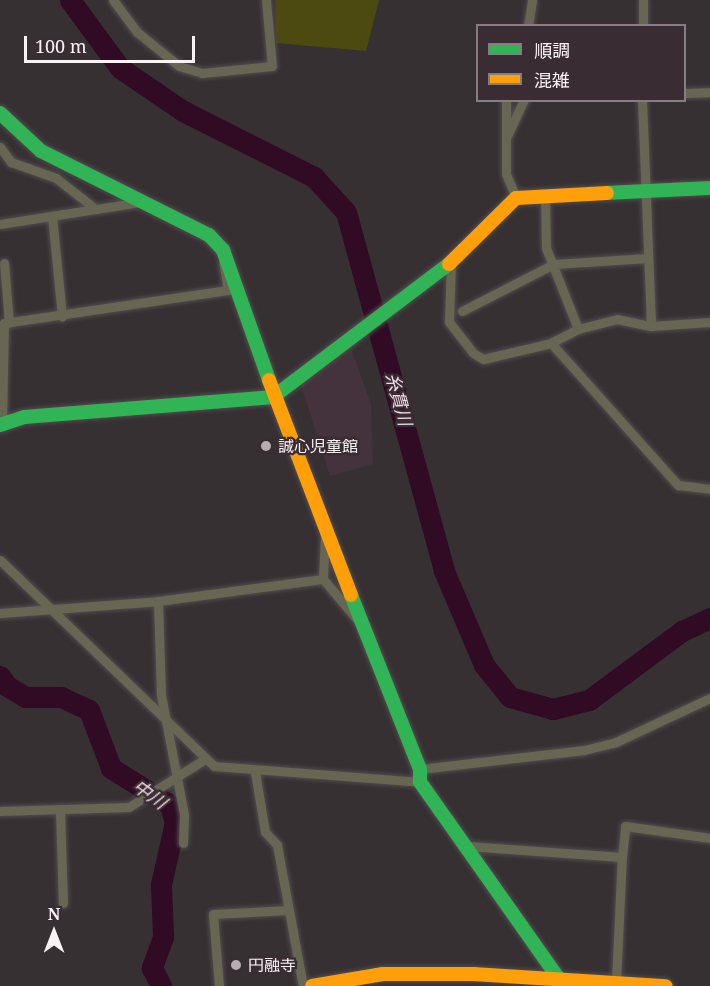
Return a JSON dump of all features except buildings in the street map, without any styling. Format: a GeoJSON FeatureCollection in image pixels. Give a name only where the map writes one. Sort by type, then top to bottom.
{"type":"FeatureCollection","features":[{"type":"Feature","properties":{"kind":"street"},"geometry":{"type":"LineString","coordinates":[[113,0],[137,32],[179,66],[202,74],[272,66],[266,0]]}},
{"type":"Feature","properties":{"kind":"street"},"geometry":{"type":"LineString","coordinates":[[528,24],[532,0]]}},
{"type":"Feature","properties":{"kind":"street"},"geometry":{"type":"LineString","coordinates":[[643,0],[643,24]]}},
{"type":"Feature","properties":{"kind":"street"},"geometry":{"type":"LineString","coordinates":[[686,93],[710,93]]}},
{"type":"Feature","properties":{"kind":"street"},"geometry":{"type":"LineString","coordinates":[[506,102],[506,174],[516,198]]}},
{"type":"Feature","properties":{"kind":"street"},"geometry":{"type":"LineString","coordinates":[[505,144],[517,106],[522,102]]}},
{"type":"Feature","properties":{"kind":"street"},"geometry":{"type":"LineString","coordinates":[[642,102],[651,326]]}},
{"type":"Feature","properties":{"kind":"street"},"geometry":{"type":"LineString","coordinates":[[0,113],[21,137],[41,151],[209,235],[228,260],[273,397],[367,631],[420,776],[562,982]]}},
{"type":"Feature","properties":{"kind":"street"},"geometry":{"type":"LineString","coordinates":[[0,147],[11,162],[56,178],[93,207]]}},
{"type":"Feature","properties":{"kind":"street"},"geometry":{"type":"LineString","coordinates":[[228,260],[221,262],[228,290],[62,317],[4,323],[0,370],[1,425],[25,417],[273,397],[346,337],[451,262],[516,198],[710,188]]}},
{"type":"Feature","properties":{"kind":"street"},"geometry":{"type":"LineString","coordinates":[[545,196],[546,248],[578,329]]}},
{"type":"Feature","properties":{"kind":"street"},"geometry":{"type":"LineString","coordinates":[[0,224],[93,207],[141,202]]}},
{"type":"Feature","properties":{"kind":"street"},"geometry":{"type":"LineString","coordinates":[[52,216],[62,317]]}},
{"type":"Feature","properties":{"kind":"street"},"geometry":{"type":"LineString","coordinates":[[462,311],[554,264],[648,258]]}},
{"type":"Feature","properties":{"kind":"street"},"geometry":{"type":"LineString","coordinates":[[451,262],[449,322],[473,353],[483,360],[551,344],[578,329],[617,318],[651,326],[710,322]]}},
{"type":"Feature","properties":{"kind":"street"},"geometry":{"type":"LineString","coordinates":[[4,263],[9,323]]}},
{"type":"Feature","properties":{"kind":"street"},"geometry":{"type":"LineString","coordinates":[[551,344],[678,485],[710,489]]}},
{"type":"Feature","properties":{"kind":"street"},"geometry":{"type":"LineString","coordinates":[[325,530],[323,579],[367,631]]}},
{"type":"Feature","properties":{"kind":"street"},"geometry":{"type":"LineString","coordinates":[[0,560],[214,766],[255,772],[420,776],[584,750],[616,742],[710,698]]}},
{"type":"Feature","properties":{"kind":"street"},"geometry":{"type":"LineString","coordinates":[[0,613],[51,611],[158,601],[323,579]]}},
{"type":"Feature","properties":{"kind":"street"},"geometry":{"type":"LineString","coordinates":[[158,601],[161,695],[169,725],[175,780],[184,815],[183,843]]}},
{"type":"Feature","properties":{"kind":"street"},"geometry":{"type":"LineString","coordinates":[[0,811],[129,807],[205,759]]}},
{"type":"Feature","properties":{"kind":"street"},"geometry":{"type":"LineString","coordinates":[[255,772],[266,832],[277,845],[303,986]]}},
{"type":"Feature","properties":{"kind":"street"},"geometry":{"type":"LineString","coordinates":[[60,810],[63,903]]}},
{"type":"Feature","properties":{"kind":"street"},"geometry":{"type":"LineString","coordinates":[[616,982],[622,857],[626,826],[710,838]]}},
{"type":"Feature","properties":{"kind":"street"},"geometry":{"type":"LineString","coordinates":[[467,846],[622,857]]}},
{"type":"Feature","properties":{"kind":"street"},"geometry":{"type":"LineString","coordinates":[[219,986],[213,914],[289,910]]}},
{"type":"Feature","properties":{"kind":"street"},"geometry":{"type":"LineString","coordinates":[[312,986],[383,974],[562,982],[616,982],[666,986]]}},
{"type":"Feature","properties":{"kind":"shaded area"},"geometry":{"type":"Polygon","coordinates":[[[275,0],[379,0],[366,51],[276,43],[275,0]]]}},
{"type":"Feature","properties":{"kind":"shaded area"},"geometry":{"type":"Polygon","coordinates":[[[349,343],[371,404],[373,464],[330,476],[300,382],[349,343]]]}},
{"type":"Feature","properties":{"kind":"waterway","name":"糸貫川"},"geometry":{"type":"LineString","coordinates":[[70,0],[120,68],[183,111],[314,177],[346,212],[444,571],[484,665],[510,697],[553,709],[589,700],[682,631],[710,618]]}},
{"type":"Feature","properties":{"kind":"waterway","name":"中川"},"geometry":{"type":"LineString","coordinates":[[0,676],[7,686],[25,697],[61,697],[89,710],[111,768],[170,805],[175,822],[161,884],[163,937],[152,968],[161,986]]}},
{"type":"Feature","properties":{"kind":"traffic: fast"},"geometry":{"type":"LineString","coordinates":[[0,113],[41,151],[209,235],[223,250],[269,380]]}},
{"type":"Feature","properties":{"kind":"traffic: fast"},"geometry":{"type":"LineString","coordinates":[[607,193],[710,188]]}},
{"type":"Feature","properties":{"kind":"traffic: fast"},"geometry":{"type":"LineString","coordinates":[[0,425],[25,417],[273,397],[449,264]]}},
{"type":"Feature","properties":{"kind":"traffic: fast"},"geometry":{"type":"LineString","coordinates":[[351,595],[420,769],[420,782],[564,986]]}},
{"type":"Feature","properties":{"kind":"traffic: slow"},"geometry":{"type":"LineString","coordinates":[[449,264],[516,198],[607,193]]}},
{"type":"Feature","properties":{"kind":"traffic: slow"},"geometry":{"type":"LineString","coordinates":[[269,380],[351,595]]}},
{"type":"Feature","properties":{"kind":"traffic: slow"},"geometry":{"type":"LineString","coordinates":[[312,986],[383,974],[473,974],[666,986]]}},
{"type":"Feature","properties":{"kind":"place","name":"誠心児童館"},"geometry":{"type":"Point","coordinates":[266,446]}},
{"type":"Feature","properties":{"kind":"place","name":"円融寺"},"geometry":{"type":"Point","coordinates":[236,965]}}]}
